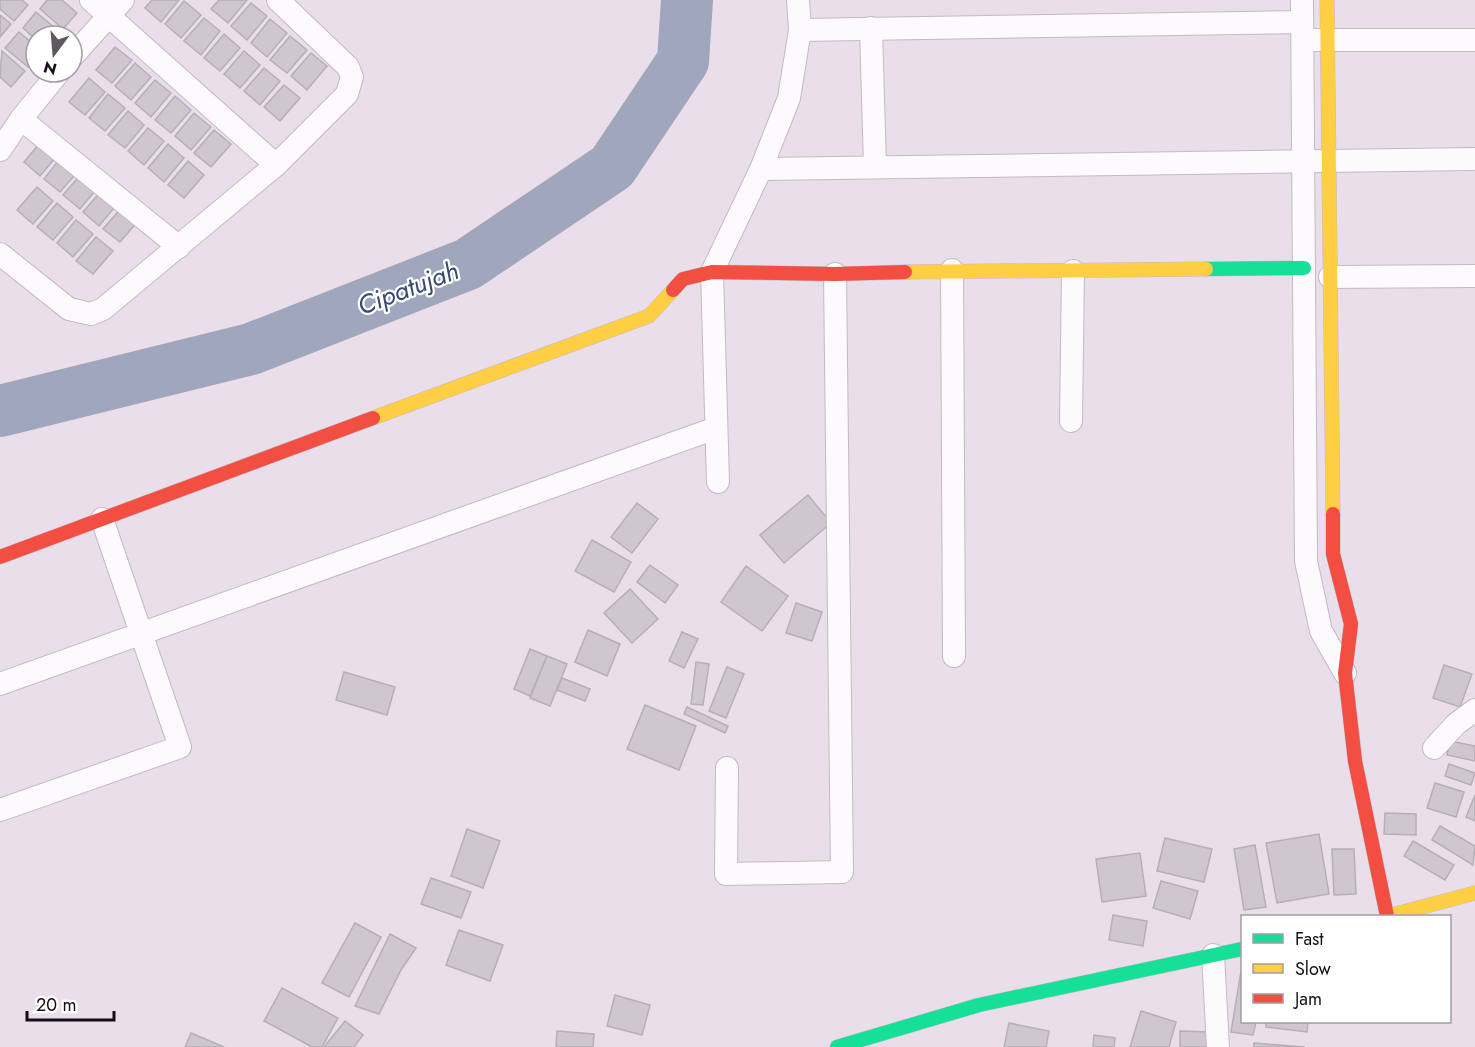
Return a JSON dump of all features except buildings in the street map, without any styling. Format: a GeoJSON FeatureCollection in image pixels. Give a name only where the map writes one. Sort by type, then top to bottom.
{"type":"FeatureCollection","features":[{"type":"Feature","properties":{"kind":"street"},"geometry":{"type":"LineString","coordinates":[[91,0],[116,8],[276,165]]}},
{"type":"Feature","properties":{"kind":"street"},"geometry":{"type":"LineString","coordinates":[[0,254],[69,309],[91,314],[103,309],[179,248],[276,165],[347,94],[352,77],[348,68],[278,0]]}},
{"type":"Feature","properties":{"kind":"street"},"geometry":{"type":"LineString","coordinates":[[718,482],[712,272],[761,169],[789,99],[800,30],[798,0]]}},
{"type":"Feature","properties":{"kind":"street"},"geometry":{"type":"LineString","coordinates":[[1327,0],[1333,554],[1351,624],[1345,673],[1355,761],[1388,915]]}},
{"type":"Feature","properties":{"kind":"street"},"geometry":{"type":"LineString","coordinates":[[84,44],[116,8]]}},
{"type":"Feature","properties":{"kind":"street"},"geometry":{"type":"LineString","coordinates":[[800,30],[1302,21],[1328,40],[1475,40]]}},
{"type":"Feature","properties":{"kind":"street"},"geometry":{"type":"LineString","coordinates":[[1302,21],[1306,561],[1321,631],[1345,673]]}},
{"type":"Feature","properties":{"kind":"street"},"geometry":{"type":"LineString","coordinates":[[871,28],[874,167]]}},
{"type":"Feature","properties":{"kind":"street"},"geometry":{"type":"LineString","coordinates":[[0,150],[49,84]]}},
{"type":"Feature","properties":{"kind":"street"},"geometry":{"type":"LineString","coordinates":[[21,119],[179,248]]}},
{"type":"Feature","properties":{"kind":"street"},"geometry":{"type":"LineString","coordinates":[[761,169],[1475,159]]}},
{"type":"Feature","properties":{"kind":"street"},"geometry":{"type":"LineString","coordinates":[[0,557],[649,316],[683,279],[712,272],[835,274],[952,270],[1304,268]]}},
{"type":"Feature","properties":{"kind":"street"},"geometry":{"type":"LineString","coordinates":[[952,270],[954,656]]}},
{"type":"Feature","properties":{"kind":"street"},"geometry":{"type":"LineString","coordinates":[[1071,421],[1073,271]]}},
{"type":"Feature","properties":{"kind":"street"},"geometry":{"type":"LineString","coordinates":[[727,768],[726,874],[842,872],[835,274]]}},
{"type":"Feature","properties":{"kind":"street"},"geometry":{"type":"LineString","coordinates":[[1330,277],[1475,276]]}},
{"type":"Feature","properties":{"kind":"street"},"geometry":{"type":"LineString","coordinates":[[0,684],[716,428]]}},
{"type":"Feature","properties":{"kind":"street"},"geometry":{"type":"LineString","coordinates":[[0,810],[180,747],[102,519]]}},
{"type":"Feature","properties":{"kind":"street"},"geometry":{"type":"LineString","coordinates":[[1434,748],[1456,723],[1475,710]]}},
{"type":"Feature","properties":{"kind":"street"},"geometry":{"type":"LineString","coordinates":[[1392,915],[1475,893]]}},
{"type":"Feature","properties":{"kind":"street"},"geometry":{"type":"LineString","coordinates":[[837,1047],[979,1005],[1241,948]]}},
{"type":"Feature","properties":{"kind":"street"},"geometry":{"type":"LineString","coordinates":[[1213,955],[1218,1047]]}},
{"type":"Feature","properties":{"kind":"waterway","name":"Cipatujah"},"geometry":{"type":"LineString","coordinates":[[0,411],[251,349],[468,264],[612,167],[683,61],[687,0]]}},
{"type":"Feature","properties":{"kind":"traffic: fast"},"geometry":{"type":"LineString","coordinates":[[1206,269],[1304,268]]}},
{"type":"Feature","properties":{"kind":"traffic: fast"},"geometry":{"type":"LineString","coordinates":[[837,1047],[979,1005],[1241,949]]}},
{"type":"Feature","properties":{"kind":"traffic: slow"},"geometry":{"type":"LineString","coordinates":[[1327,0],[1333,514]]}},
{"type":"Feature","properties":{"kind":"traffic: slow"},"geometry":{"type":"LineString","coordinates":[[905,272],[1206,269]]}},
{"type":"Feature","properties":{"kind":"traffic: slow"},"geometry":{"type":"LineString","coordinates":[[373,418],[649,316],[673,290]]}},
{"type":"Feature","properties":{"kind":"traffic: slow"},"geometry":{"type":"LineString","coordinates":[[1392,915],[1475,893]]}},
{"type":"Feature","properties":{"kind":"traffic: jam"},"geometry":{"type":"LineString","coordinates":[[673,290],[683,279],[712,272],[835,274],[905,272]]}},
{"type":"Feature","properties":{"kind":"traffic: jam"},"geometry":{"type":"LineString","coordinates":[[0,557],[373,418]]}},
{"type":"Feature","properties":{"kind":"traffic: jam"},"geometry":{"type":"LineString","coordinates":[[1333,514],[1333,554],[1351,624],[1345,673],[1355,761],[1387,915]]}}]}
